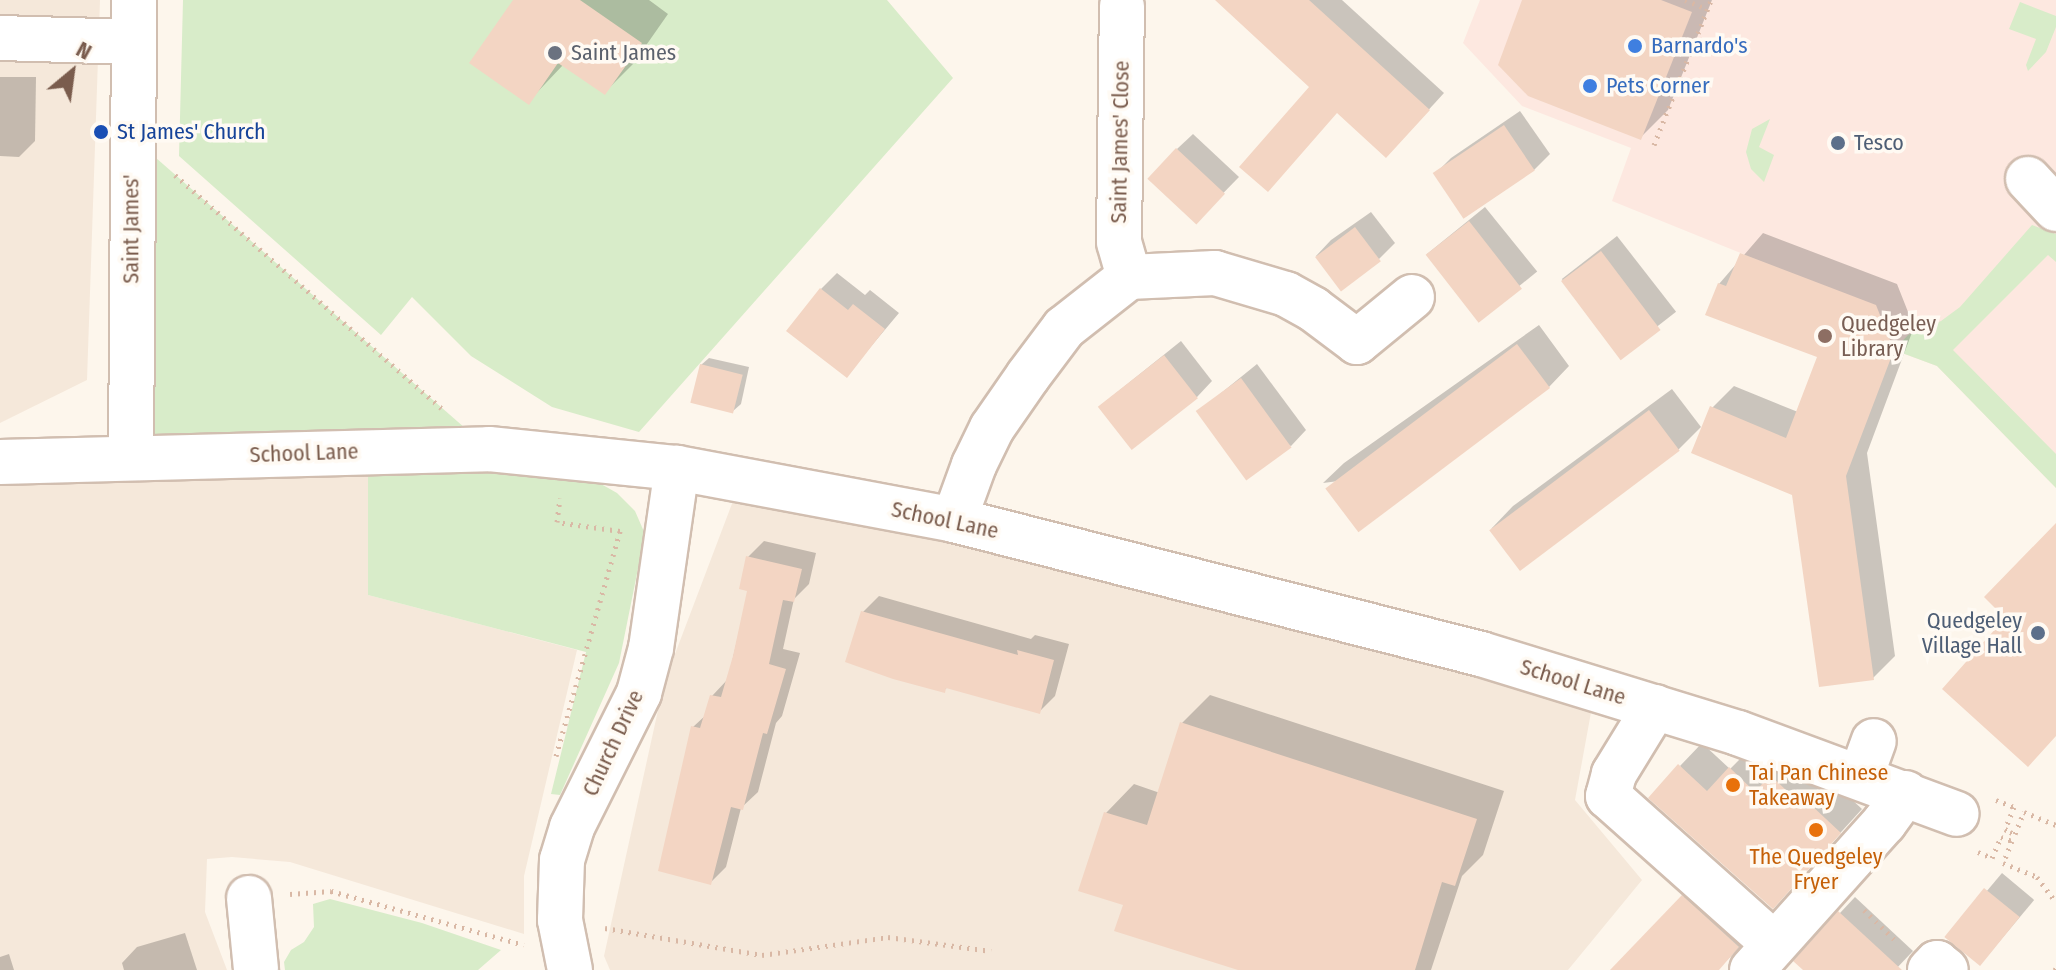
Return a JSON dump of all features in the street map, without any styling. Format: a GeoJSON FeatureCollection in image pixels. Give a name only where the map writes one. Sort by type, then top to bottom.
{"type":"FeatureCollection","features":[{"type":"Feature","properties":{"kind":"street","name":"Saint James' Close"},"geometry":{"type":"LineString","coordinates":[[1122,6],[1119,242],[1129,277]]}},
{"type":"Feature","properties":{"kind":"street"},"geometry":{"type":"LineString","coordinates":[[0,38],[134,21]]}},
{"type":"Feature","properties":{"kind":"street","name":"Saint James'"},"geometry":{"type":"LineString","coordinates":[[131,458],[134,21]]}},
{"type":"Feature","properties":{"kind":"street"},"geometry":{"type":"LineString","coordinates":[[954,520],[980,453],[1028,376],[1064,328],[1129,277],[1215,273],[1286,294],[1313,309],[1357,342],[1412,297]]}},
{"type":"Feature","properties":{"kind":"street","name":"School Lane"},"geometry":{"type":"LineString","coordinates":[[0,462],[489,449],[677,468],[954,520],[1481,654],[1655,707],[1868,758],[1906,793],[1957,814]]}},
{"type":"Feature","properties":{"kind":"street","name":"Church Drive"},"geometry":{"type":"LineString","coordinates":[[565,955],[562,860],[572,827],[639,693],[651,648],[677,468]]}},
{"type":"Feature","properties":{"kind":"street"},"geometry":{"type":"LineString","coordinates":[[1655,707],[1614,774],[1608,796],[1763,956],[1832,881],[1906,793]]}},
{"type":"Feature","properties":{"kind":"street"},"geometry":{"type":"LineString","coordinates":[[249,898],[256,970]]}},
{"type":"Feature","properties":{"kind":"street"},"geometry":{"type":"LineString","coordinates":[[1930,970],[1937,963],[1946,970]]}},
{"type":"Feature","properties":{"kind":"path"},"geometry":{"type":"LineString","coordinates":[[1685,0],[1707,9]]}},
{"type":"Feature","properties":{"kind":"path"},"geometry":{"type":"LineString","coordinates":[[1654,145],[1711,0]]}},
{"type":"Feature","properties":{"kind":"path"},"geometry":{"type":"LineString","coordinates":[[132,137],[489,449]]}},
{"type":"Feature","properties":{"kind":"path"},"geometry":{"type":"LineString","coordinates":[[553,766],[620,531],[557,522]]}},
{"type":"Feature","properties":{"kind":"path"},"geometry":{"type":"LineString","coordinates":[[2056,825],[2024,812],[2015,834],[2010,832],[2005,829],[2014,807],[1969,789],[1947,840],[1992,858],[2001,837],[2012,841],[2003,863],[2037,877],[2056,902]]}},
{"type":"Feature","properties":{"kind":"path"},"geometry":{"type":"LineString","coordinates":[[1832,881],[1899,943],[1906,934]]}},
{"type":"Feature","properties":{"kind":"path"},"geometry":{"type":"LineString","coordinates":[[249,898],[331,891],[506,942],[565,955],[762,955],[888,937],[991,951]]}},
{"type":"Feature","properties":{"kind":"shaded area"},"geometry":{"type":"Polygon","coordinates":[[[0,0],[100,0],[87,380],[0,423],[0,0]]]}},
{"type":"Feature","properties":{"kind":"shaded area"},"geometry":{"type":"Polygon","coordinates":[[[1480,0],[2056,0],[2056,488],[1937,366],[1894,350],[1790,273],[1612,201],[1631,148],[1522,106],[1463,43],[1480,0]]]}},
{"type":"Feature","properties":{"kind":"shaded area"},"geometry":{"type":"Polygon","coordinates":[[[368,470],[368,595],[577,650],[524,876],[524,934],[290,862],[232,857],[207,859],[205,912],[227,970],[0,970],[0,477],[368,470]]]}},
{"type":"Feature","properties":{"kind":"shaded area"},"geometry":{"type":"Polygon","coordinates":[[[733,501],[1069,567],[1226,613],[1592,707],[1575,800],[1642,880],[1568,970],[610,970],[604,956],[664,683],[733,501]]]}},
{"type":"Feature","properties":{"kind":"green space"},"geometry":{"type":"Polygon","coordinates":[[[183,0],[887,0],[953,78],[639,432],[552,407],[471,356],[412,297],[381,335],[179,156],[183,0]]]}},
{"type":"Feature","properties":{"kind":"green space"},"geometry":{"type":"Polygon","coordinates":[[[2020,2],[2056,16],[2056,27],[2046,52],[2028,71],[2026,65],[2036,39],[2009,29],[2020,2]]]}},
{"type":"Feature","properties":{"kind":"green space"},"geometry":{"type":"Polygon","coordinates":[[[1770,119],[1759,147],[1774,155],[1764,182],[1751,169],[1746,152],[1752,129],[1770,119]]]}},
{"type":"Feature","properties":{"kind":"green space"},"geometry":{"type":"Polygon","coordinates":[[[132,137],[489,449],[131,458],[132,137]]]}},
{"type":"Feature","properties":{"kind":"green space"},"geometry":{"type":"Polygon","coordinates":[[[2032,225],[2056,234],[2056,262],[2048,255],[1953,350],[2056,454],[2056,488],[1937,366],[1894,350],[1908,335],[1941,321],[1960,307],[2032,225]]]}},
{"type":"Feature","properties":{"kind":"green space"},"geometry":{"type":"Polygon","coordinates":[[[368,470],[565,475],[594,480],[617,493],[635,511],[645,534],[619,663],[560,795],[551,794],[586,652],[368,595],[368,470]]]}},
{"type":"Feature","properties":{"kind":"green space"},"geometry":{"type":"Polygon","coordinates":[[[330,899],[422,923],[501,950],[478,970],[285,970],[284,962],[291,950],[304,942],[314,927],[313,904],[330,899]]]}},
{"type":"Feature","properties":{"kind":"building","name":"Saint James"},"geometry":{"type":"Polygon","coordinates":[[[513,0],[580,0],[642,43],[605,95],[558,63],[529,105],[469,63],[513,0]]]}},
{"type":"Feature","properties":{"kind":"building"},"geometry":{"type":"Polygon","coordinates":[[[1215,0],[1309,0],[1430,110],[1386,158],[1337,113],[1268,192],[1239,167],[1309,87],[1215,0]]]}},
{"type":"Feature","properties":{"kind":"building"},"geometry":{"type":"Polygon","coordinates":[[[1522,0],[1661,0],[1692,12],[1641,140],[1528,96],[1498,65],[1522,0]]]}},
{"type":"Feature","properties":{"kind":"building"},"geometry":{"type":"Polygon","coordinates":[[[1504,125],[1535,171],[1463,219],[1433,173],[1504,125]]]}},
{"type":"Feature","properties":{"kind":"building"},"geometry":{"type":"Polygon","coordinates":[[[1176,148],[1225,194],[1196,224],[1147,179],[1176,148]]]}},
{"type":"Feature","properties":{"kind":"building"},"geometry":{"type":"Polygon","coordinates":[[[1469,221],[1522,289],[1479,323],[1426,255],[1469,221]]]}},
{"type":"Feature","properties":{"kind":"building"},"geometry":{"type":"Polygon","coordinates":[[[1355,227],[1381,261],[1341,291],[1315,257],[1355,227]]]}},
{"type":"Feature","properties":{"kind":"building"},"geometry":{"type":"Polygon","coordinates":[[[1601,251],[1661,330],[1621,360],[1561,281],[1601,251]]]}},
{"type":"Feature","properties":{"kind":"building"},"geometry":{"type":"Polygon","coordinates":[[[1740,253],[1876,305],[1894,350],[1846,476],[1874,680],[1819,687],[1792,495],[1691,453],[1710,406],[1786,438],[1817,357],[1705,315],[1718,283],[1726,286],[1740,253]]]}},
{"type":"Feature","properties":{"kind":"building"},"geometry":{"type":"Polygon","coordinates":[[[820,288],[848,310],[853,304],[885,329],[847,378],[786,331],[820,288]]]}},
{"type":"Feature","properties":{"kind":"building"},"geometry":{"type":"Polygon","coordinates":[[[1517,344],[1550,388],[1358,532],[1325,488],[1517,344]]]}},
{"type":"Feature","properties":{"kind":"building"},"geometry":{"type":"Polygon","coordinates":[[[1164,355],[1198,398],[1132,450],[1098,407],[1164,355]]]}},
{"type":"Feature","properties":{"kind":"building"},"geometry":{"type":"Polygon","coordinates":[[[700,364],[743,375],[733,413],[690,403],[700,364]]]}},
{"type":"Feature","properties":{"kind":"building"},"geometry":{"type":"Polygon","coordinates":[[[1241,378],[1292,448],[1246,480],[1196,411],[1241,378]]]}},
{"type":"Feature","properties":{"kind":"building"},"geometry":{"type":"Polygon","coordinates":[[[1649,410],[1680,451],[1520,571],[1489,530],[1649,410]]]}},
{"type":"Feature","properties":{"kind":"building"},"geometry":{"type":"Polygon","coordinates":[[[2056,523],[2056,736],[2028,767],[1942,689],[2005,618],[1984,597],[2056,523]]]}},
{"type":"Feature","properties":{"kind":"building"},"geometry":{"type":"Polygon","coordinates":[[[746,556],[802,569],[794,602],[783,600],[769,664],[786,669],[767,734],[763,733],[743,810],[731,807],[711,885],[658,871],[691,726],[700,728],[710,695],[721,697],[733,656],[747,591],[739,589],[746,556]]]}},
{"type":"Feature","properties":{"kind":"building"},"geometry":{"type":"Polygon","coordinates":[[[861,611],[1018,655],[1017,650],[1054,660],[1040,714],[946,688],[945,693],[845,662],[861,611]]]}},
{"type":"Feature","properties":{"kind":"building"},"geometry":{"type":"Polygon","coordinates":[[[1180,722],[1477,819],[1455,886],[1442,882],[1415,970],[1238,970],[1114,931],[1123,905],[1078,891],[1104,812],[1147,825],[1180,722]]]}},
{"type":"Feature","properties":{"kind":"building"},"geometry":{"type":"Polygon","coordinates":[[[1678,764],[1707,791],[1729,767],[1755,792],[1770,775],[1806,809],[1810,804],[1841,833],[1773,909],[1648,798],[1678,764]]]}},
{"type":"Feature","properties":{"kind":"building"},"geometry":{"type":"Polygon","coordinates":[[[1984,888],[2020,917],[1980,966],[1944,937],[1984,888]]]}},
{"type":"Feature","properties":{"kind":"building"},"geometry":{"type":"Polygon","coordinates":[[[1682,895],[1739,947],[1719,970],[1610,970],[1682,895]]]}},
{"type":"Feature","properties":{"kind":"building"},"geometry":{"type":"Polygon","coordinates":[[[1838,911],[1902,970],[1803,970],[1793,961],[1838,911]]]}},
{"type":"Feature","properties":{"kind":"place","name":"Barnardo's"},"geometry":{"type":"Point","coordinates":[1635,46]}},
{"type":"Feature","properties":{"kind":"place","name":"Saint James"},"geometry":{"type":"Point","coordinates":[555,53]}},
{"type":"Feature","properties":{"kind":"place","name":"Pets Corner"},"geometry":{"type":"Point","coordinates":[1590,86]}},
{"type":"Feature","properties":{"kind":"place","name":"St James' Church"},"geometry":{"type":"Point","coordinates":[101,132]}},
{"type":"Feature","properties":{"kind":"place","name":"Tesco"},"geometry":{"type":"Point","coordinates":[1838,143]}},
{"type":"Feature","properties":{"kind":"place","name":"Quedgeley Library"},"geometry":{"type":"Point","coordinates":[1825,336]}},
{"type":"Feature","properties":{"kind":"place","name":"Quedgeley Village Hall"},"geometry":{"type":"Point","coordinates":[2038,633]}},
{"type":"Feature","properties":{"kind":"place","name":"Tai Pan Chinese Takeaway"},"geometry":{"type":"Point","coordinates":[1733,785]}},
{"type":"Feature","properties":{"kind":"place","name":"The Quedgeley Fryer"},"geometry":{"type":"Point","coordinates":[1816,830]}}]}
